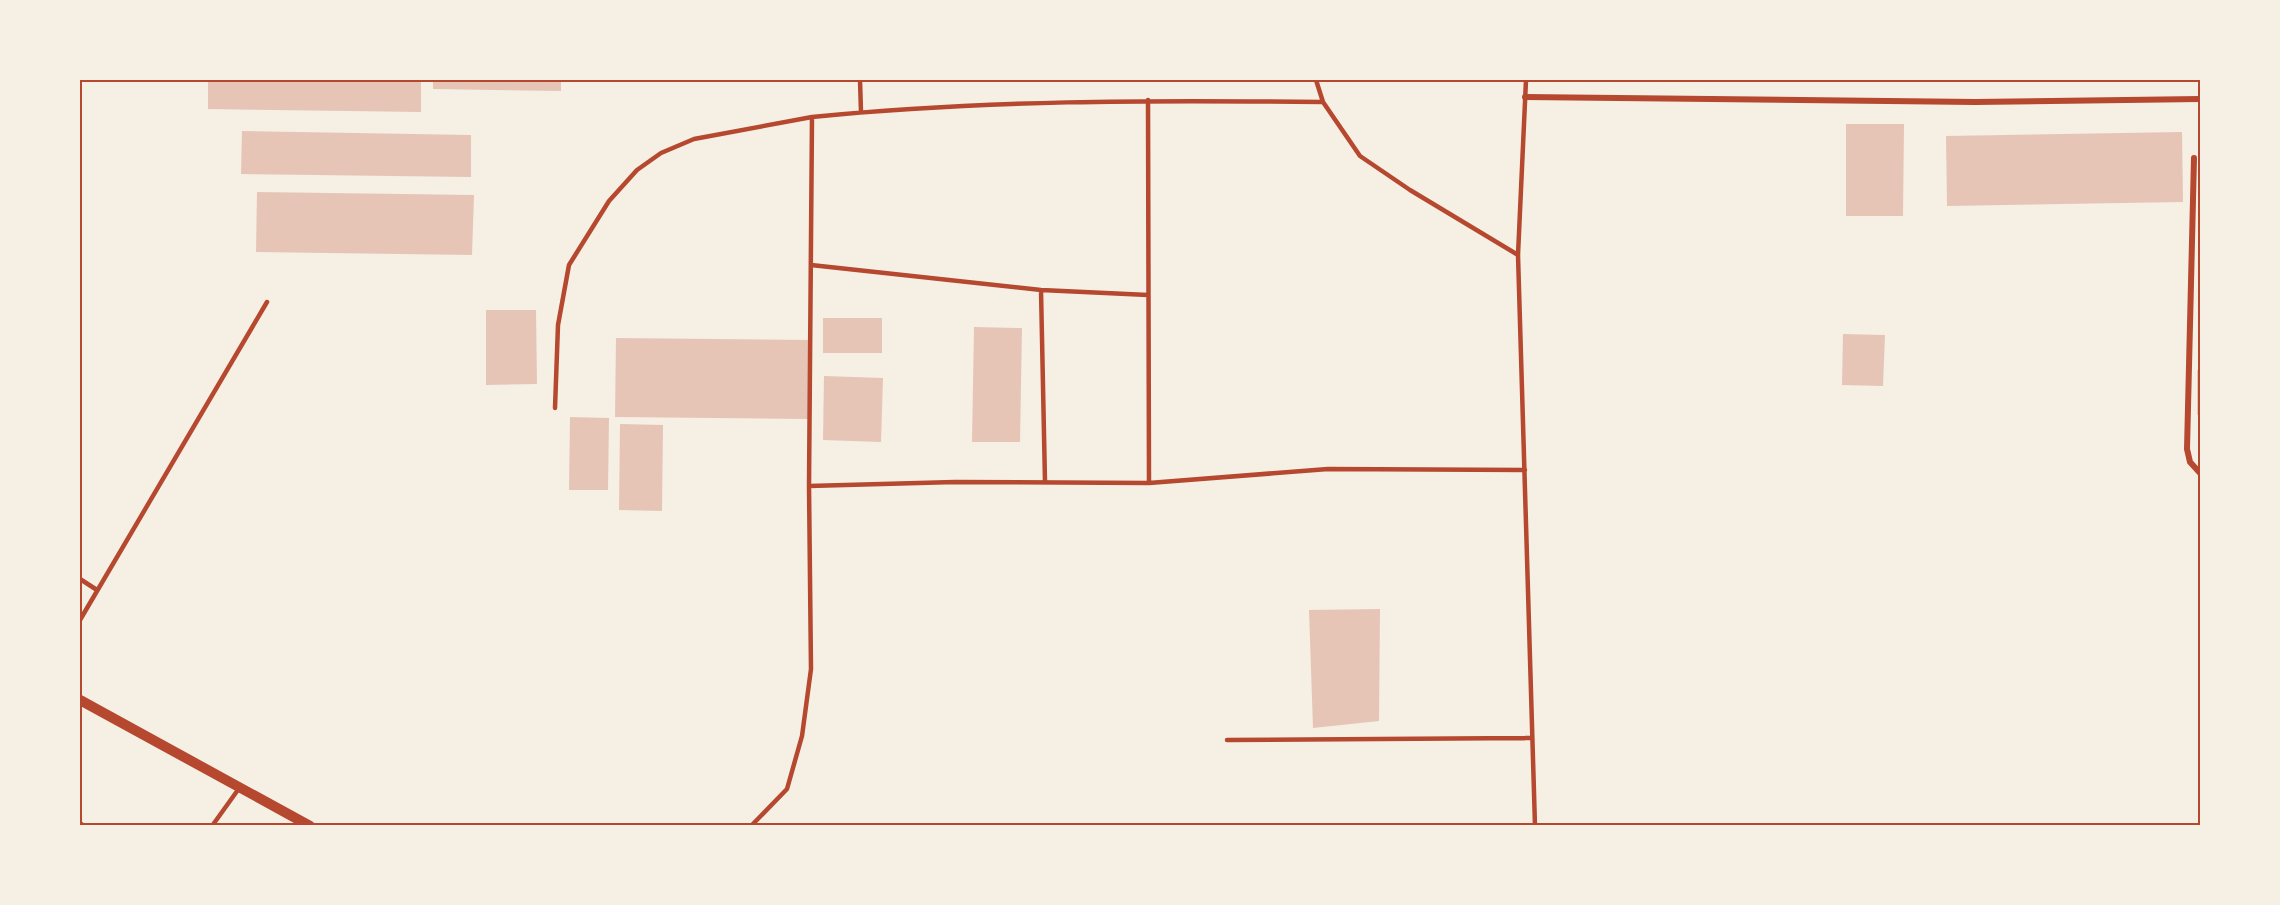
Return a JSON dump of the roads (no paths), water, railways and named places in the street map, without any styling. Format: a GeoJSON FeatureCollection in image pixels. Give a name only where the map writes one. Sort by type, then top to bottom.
{"type":"FeatureCollection","features":[{"type":"Feature","properties":{"kind":"street"},"geometry":{"type":"LineString","coordinates":[[1525,97],[1975,102],[2200,99]]}},
{"type":"Feature","properties":{"kind":"street"},"geometry":{"type":"LineString","coordinates":[[2194,158],[2187,449],[2190,462],[2200,473]]}},
{"type":"Feature","properties":{"kind":"street"},"geometry":{"type":"LineString","coordinates":[[80,700],[310,825]]}},
{"type":"Feature","properties":{"kind":"lane"},"geometry":{"type":"LineString","coordinates":[[860,80],[861,112]]}},
{"type":"Feature","properties":{"kind":"lane"},"geometry":{"type":"LineString","coordinates":[[1316,80],[1323,102],[1360,156],[1410,190],[1518,255]]}},
{"type":"Feature","properties":{"kind":"lane"},"geometry":{"type":"LineString","coordinates":[[1526,80],[1518,255],[1535,825]]}},
{"type":"Feature","properties":{"kind":"lane"},"geometry":{"type":"LineString","coordinates":[[1148,100],[1149,483]]}},
{"type":"Feature","properties":{"kind":"lane"},"geometry":{"type":"LineString","coordinates":[[555,408],[558,325],[569,265],[609,201],[637,170],[661,153],[683,144],[812,117],[861,112],[1148,100],[1323,102]]}},
{"type":"Feature","properties":{"kind":"lane"},"geometry":{"type":"LineString","coordinates":[[751,825],[787,789],[802,736],[811,669],[809,486],[812,117]]}},
{"type":"Feature","properties":{"kind":"lane"},"geometry":{"type":"LineString","coordinates":[[811,265],[1041,291],[1148,295]]}},
{"type":"Feature","properties":{"kind":"lane"},"geometry":{"type":"LineString","coordinates":[[1041,291],[1045,482]]}},
{"type":"Feature","properties":{"kind":"lane"},"geometry":{"type":"LineString","coordinates":[[80,620],[267,302]]}},
{"type":"Feature","properties":{"kind":"lane"},"geometry":{"type":"LineString","coordinates":[[809,486],[1045,482],[1149,483],[1328,469],[1525,471]]}},
{"type":"Feature","properties":{"kind":"lane"},"geometry":{"type":"LineString","coordinates":[[80,579],[97,590]]}},
{"type":"Feature","properties":{"kind":"lane"},"geometry":{"type":"LineString","coordinates":[[1227,740],[1532,738]]}},
{"type":"Feature","properties":{"kind":"lane"},"geometry":{"type":"LineString","coordinates":[[212,825],[240,787]]}},
{"type":"Feature","properties":{"kind":"lane"},"geometry":{"type":"LineString","coordinates":[[80,823],[84,825]]}}]}
